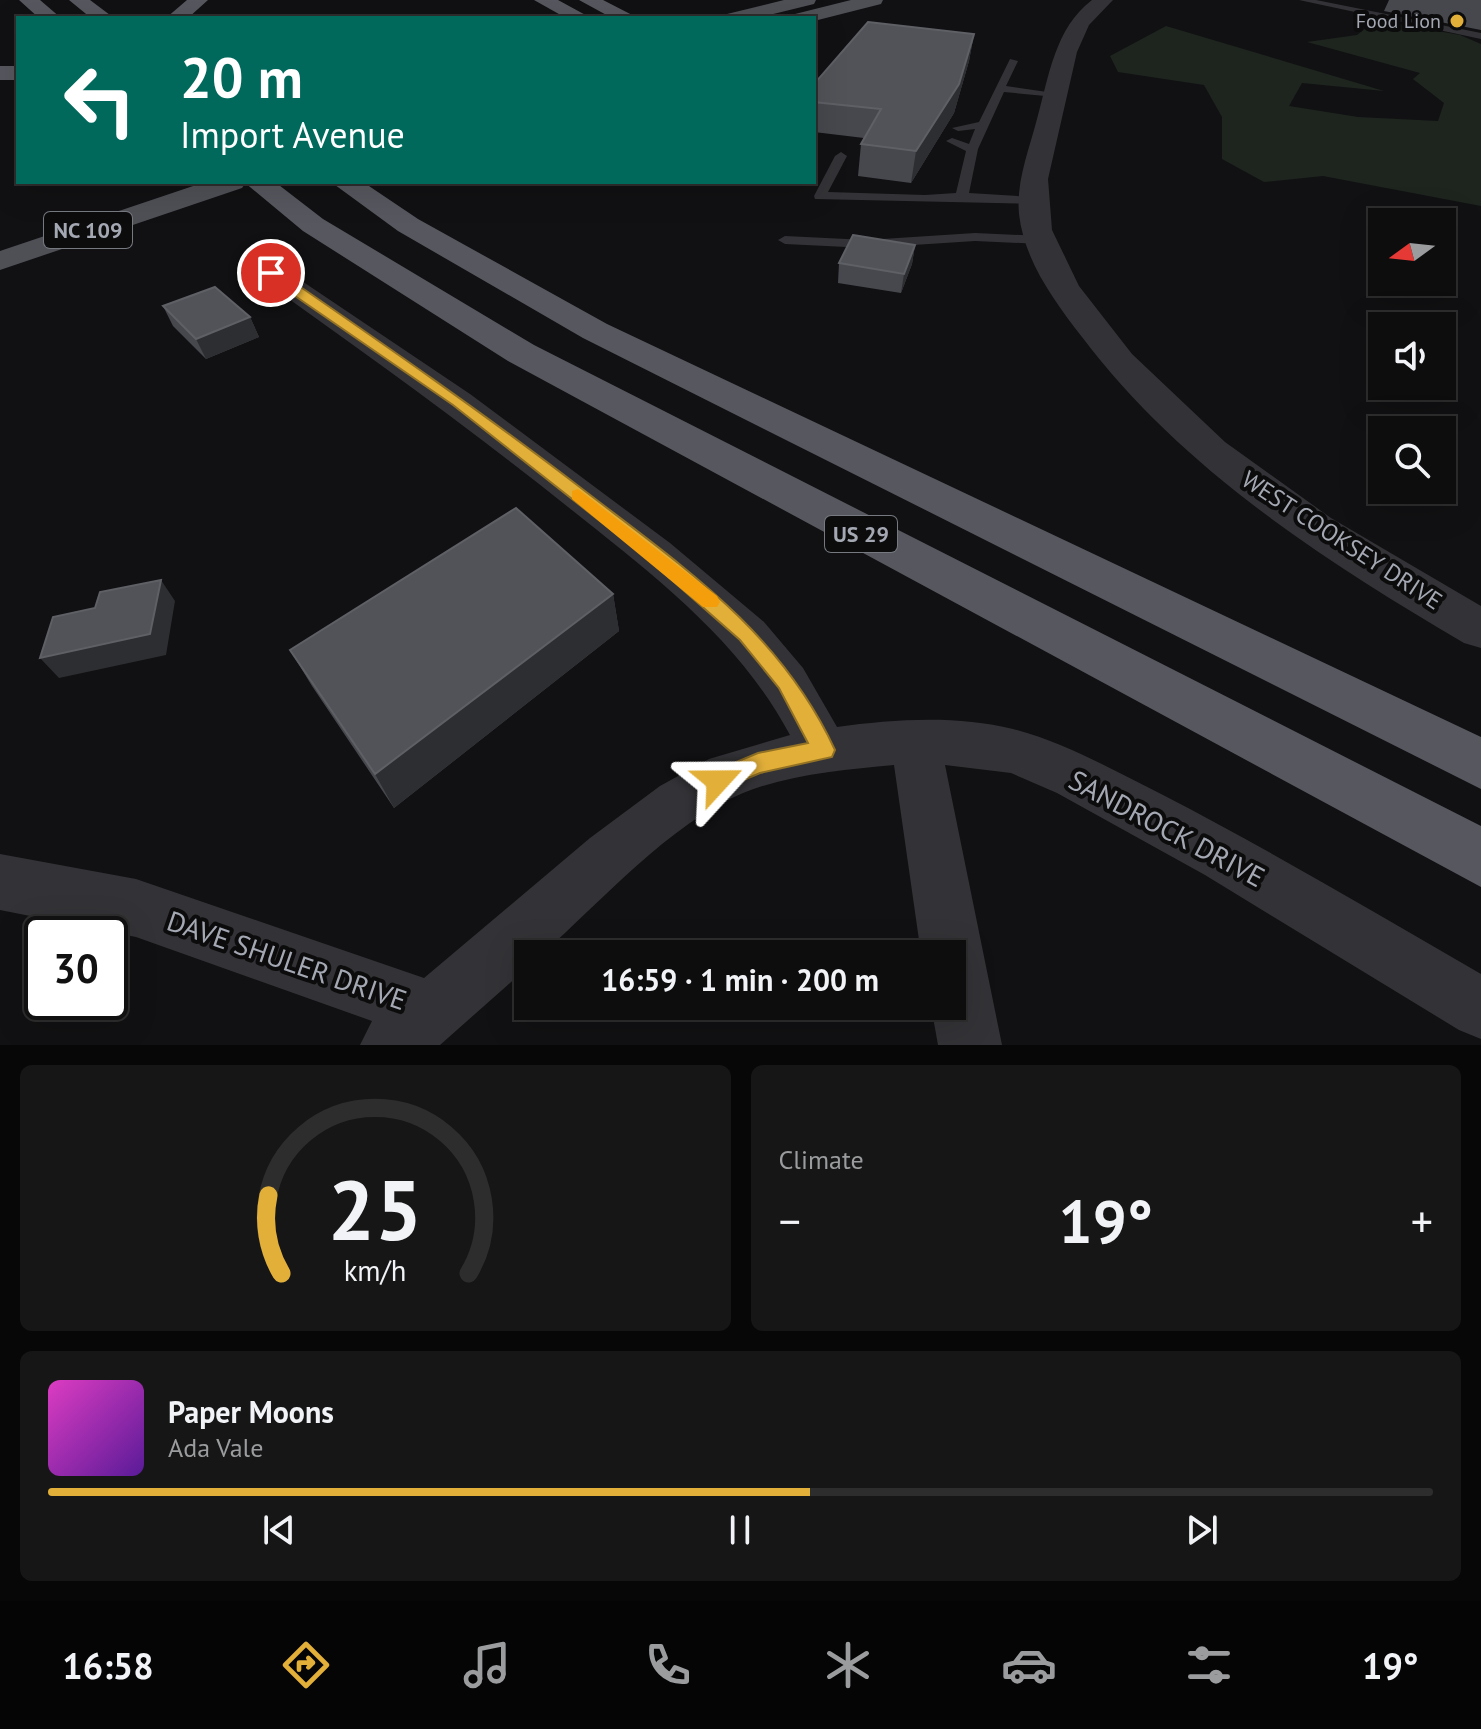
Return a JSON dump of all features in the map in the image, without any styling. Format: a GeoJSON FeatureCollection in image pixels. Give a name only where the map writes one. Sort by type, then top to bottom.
{"type":"FeatureCollection","features":[{"type":"Feature","properties":{"kind":"highway"},"geometry":{"type":"LineString","coordinates":[[28,0],[48,16]]}},
{"type":"Feature","properties":{"kind":"highway"},"geometry":{"type":"LineString","coordinates":[[78,0],[101,16]]}},
{"type":"Feature","properties":{"kind":"highway"},"geometry":{"type":"LineString","coordinates":[[179,16],[199,0]]}},
{"type":"Feature","properties":{"kind":"highway"},"geometry":{"type":"LineString","coordinates":[[543,0],[577,16]]}},
{"type":"Feature","properties":{"kind":"highway"},"geometry":{"type":"LineString","coordinates":[[588,0],[624,16]]}},
{"type":"Feature","properties":{"kind":"highway","name":"US 29"},"geometry":{"type":"LineString","coordinates":[[261,184],[313,225],[521,353],[1481,858]]}},
{"type":"Feature","properties":{"kind":"highway","name":"US 29"},"geometry":{"type":"LineString","coordinates":[[348,184],[408,225],[595,331],[1481,764]]}},
{"type":"Feature","properties":{"kind":"main road"},"geometry":{"type":"LineString","coordinates":[[742,16],[807,0]]}},
{"type":"Feature","properties":{"kind":"main road"},"geometry":{"type":"LineString","coordinates":[[810,16],[874,0]]}},
{"type":"Feature","properties":{"kind":"main road","name":"NC 109"},"geometry":{"type":"LineString","coordinates":[[0,235],[170,190],[216,184]]}},
{"type":"Feature","properties":{"kind":"main road","name":"NC 109"},"geometry":{"type":"LineString","coordinates":[[0,261],[170,190]]}},
{"type":"Feature","properties":{"kind":"street"},"geometry":{"type":"LineString","coordinates":[[1037,221],[1056,94],[1074,30],[1085,11],[1104,0]]}},
{"type":"Feature","properties":{"kind":"street","name":"WEST COOKSEY DRIVE"},"geometry":{"type":"LineString","coordinates":[[1037,221],[1064,290],[1096,335],[1174,418],[1244,477],[1341,545],[1481,629]]}},
{"type":"Feature","properties":{"kind":"street"},"geometry":{"type":"LineString","coordinates":[[271,273],[458,402],[655,554],[748,635],[786,682],[824,750]]}},
{"type":"Feature","properties":{"kind":"street"},"geometry":{"type":"LineString","coordinates":[[916,744],[949,940]]}},
{"type":"Feature","properties":{"kind":"street","name":"SANDROCK DRIVE"},"geometry":{"type":"LineString","coordinates":[[412,1028],[621,846],[699,789],[758,763],[824,750],[916,744],[978,745],[1012,752],[1061,770],[1196,839],[1481,1008]]}},
{"type":"Feature","properties":{"kind":"street","name":"DAVE SHULER DRIVE"},"geometry":{"type":"LineString","coordinates":[[0,882],[136,908],[412,1028]]}},
{"type":"Feature","properties":{"kind":"street"},"geometry":{"type":"LineString","coordinates":[[965,1020],[970,1045]]}},
{"type":"Feature","properties":{"kind":"lane"},"geometry":{"type":"LineString","coordinates":[[1303,0],[1481,36]]}},
{"type":"Feature","properties":{"kind":"lane"},"geometry":{"type":"LineString","coordinates":[[1339,7],[1350,0]]}},
{"type":"Feature","properties":{"kind":"lane"},"geometry":{"type":"LineString","coordinates":[[962,196],[972,149],[981,125],[1013,61]]}},
{"type":"Feature","properties":{"kind":"lane"},"geometry":{"type":"LineString","coordinates":[[1000,88],[1056,94]]}},
{"type":"Feature","properties":{"kind":"lane"},"geometry":{"type":"LineString","coordinates":[[958,128],[981,125]]}},
{"type":"Feature","properties":{"kind":"lane"},"geometry":{"type":"LineString","coordinates":[[952,141],[972,149]]}},
{"type":"Feature","properties":{"kind":"lane"},"geometry":{"type":"LineString","coordinates":[[841,156],[820,196],[925,199],[962,196],[1037,221]]}},
{"type":"Feature","properties":{"kind":"lane"},"geometry":{"type":"LineString","coordinates":[[785,240],[867,244],[975,237],[1037,221]]}},
{"type":"Feature","properties":{"kind":"shaded area"},"geometry":{"type":"Polygon","coordinates":[[[1376,20],[1460,35],[1481,44],[1481,206],[1323,176],[1264,182],[1222,159],[1222,117],[1204,85],[1118,72],[1110,56],[1166,26],[1384,91],[1302,83],[1289,106],[1358,117],[1438,121],[1444,103],[1413,79],[1420,73],[1307,42],[1357,35],[1376,20]]]}},
{"type":"Feature","properties":{"kind":"building"},"geometry":{"type":"Polygon","coordinates":[[[868,22],[974,34],[959,84],[916,151],[861,144],[881,109],[816,102],[816,82],[868,22]]]}},
{"type":"Feature","properties":{"kind":"building"},"geometry":{"type":"Polygon","coordinates":[[[853,235],[915,245],[904,274],[839,263],[853,235]]]}},
{"type":"Feature","properties":{"kind":"building"},"geometry":{"type":"Polygon","coordinates":[[[215,287],[250,317],[196,339],[163,306],[215,287]]]}},
{"type":"Feature","properties":{"kind":"building"},"geometry":{"type":"Polygon","coordinates":[[[516,508],[613,594],[375,774],[290,650],[516,508]]]}},
{"type":"Feature","properties":{"kind":"building"},"geometry":{"type":"Polygon","coordinates":[[[161,580],[150,634],[40,658],[53,617],[95,608],[100,592],[161,580]]]}},
{"type":"Feature","properties":{"kind":"slow traffic"},"geometry":{"type":"LineString","coordinates":[[578,495],[655,554],[710,602]]}},
{"type":"Feature","properties":{"kind":"place","name":"Food Lion"},"geometry":{"type":"Point","coordinates":[1457,21]}},
{"type":"Feature","properties":{"kind":"route"},"geometry":{"type":"LineString","coordinates":[[271,273],[458,402],[655,554],[748,635],[786,682],[824,750],[758,763],[718,781]]}}]}
